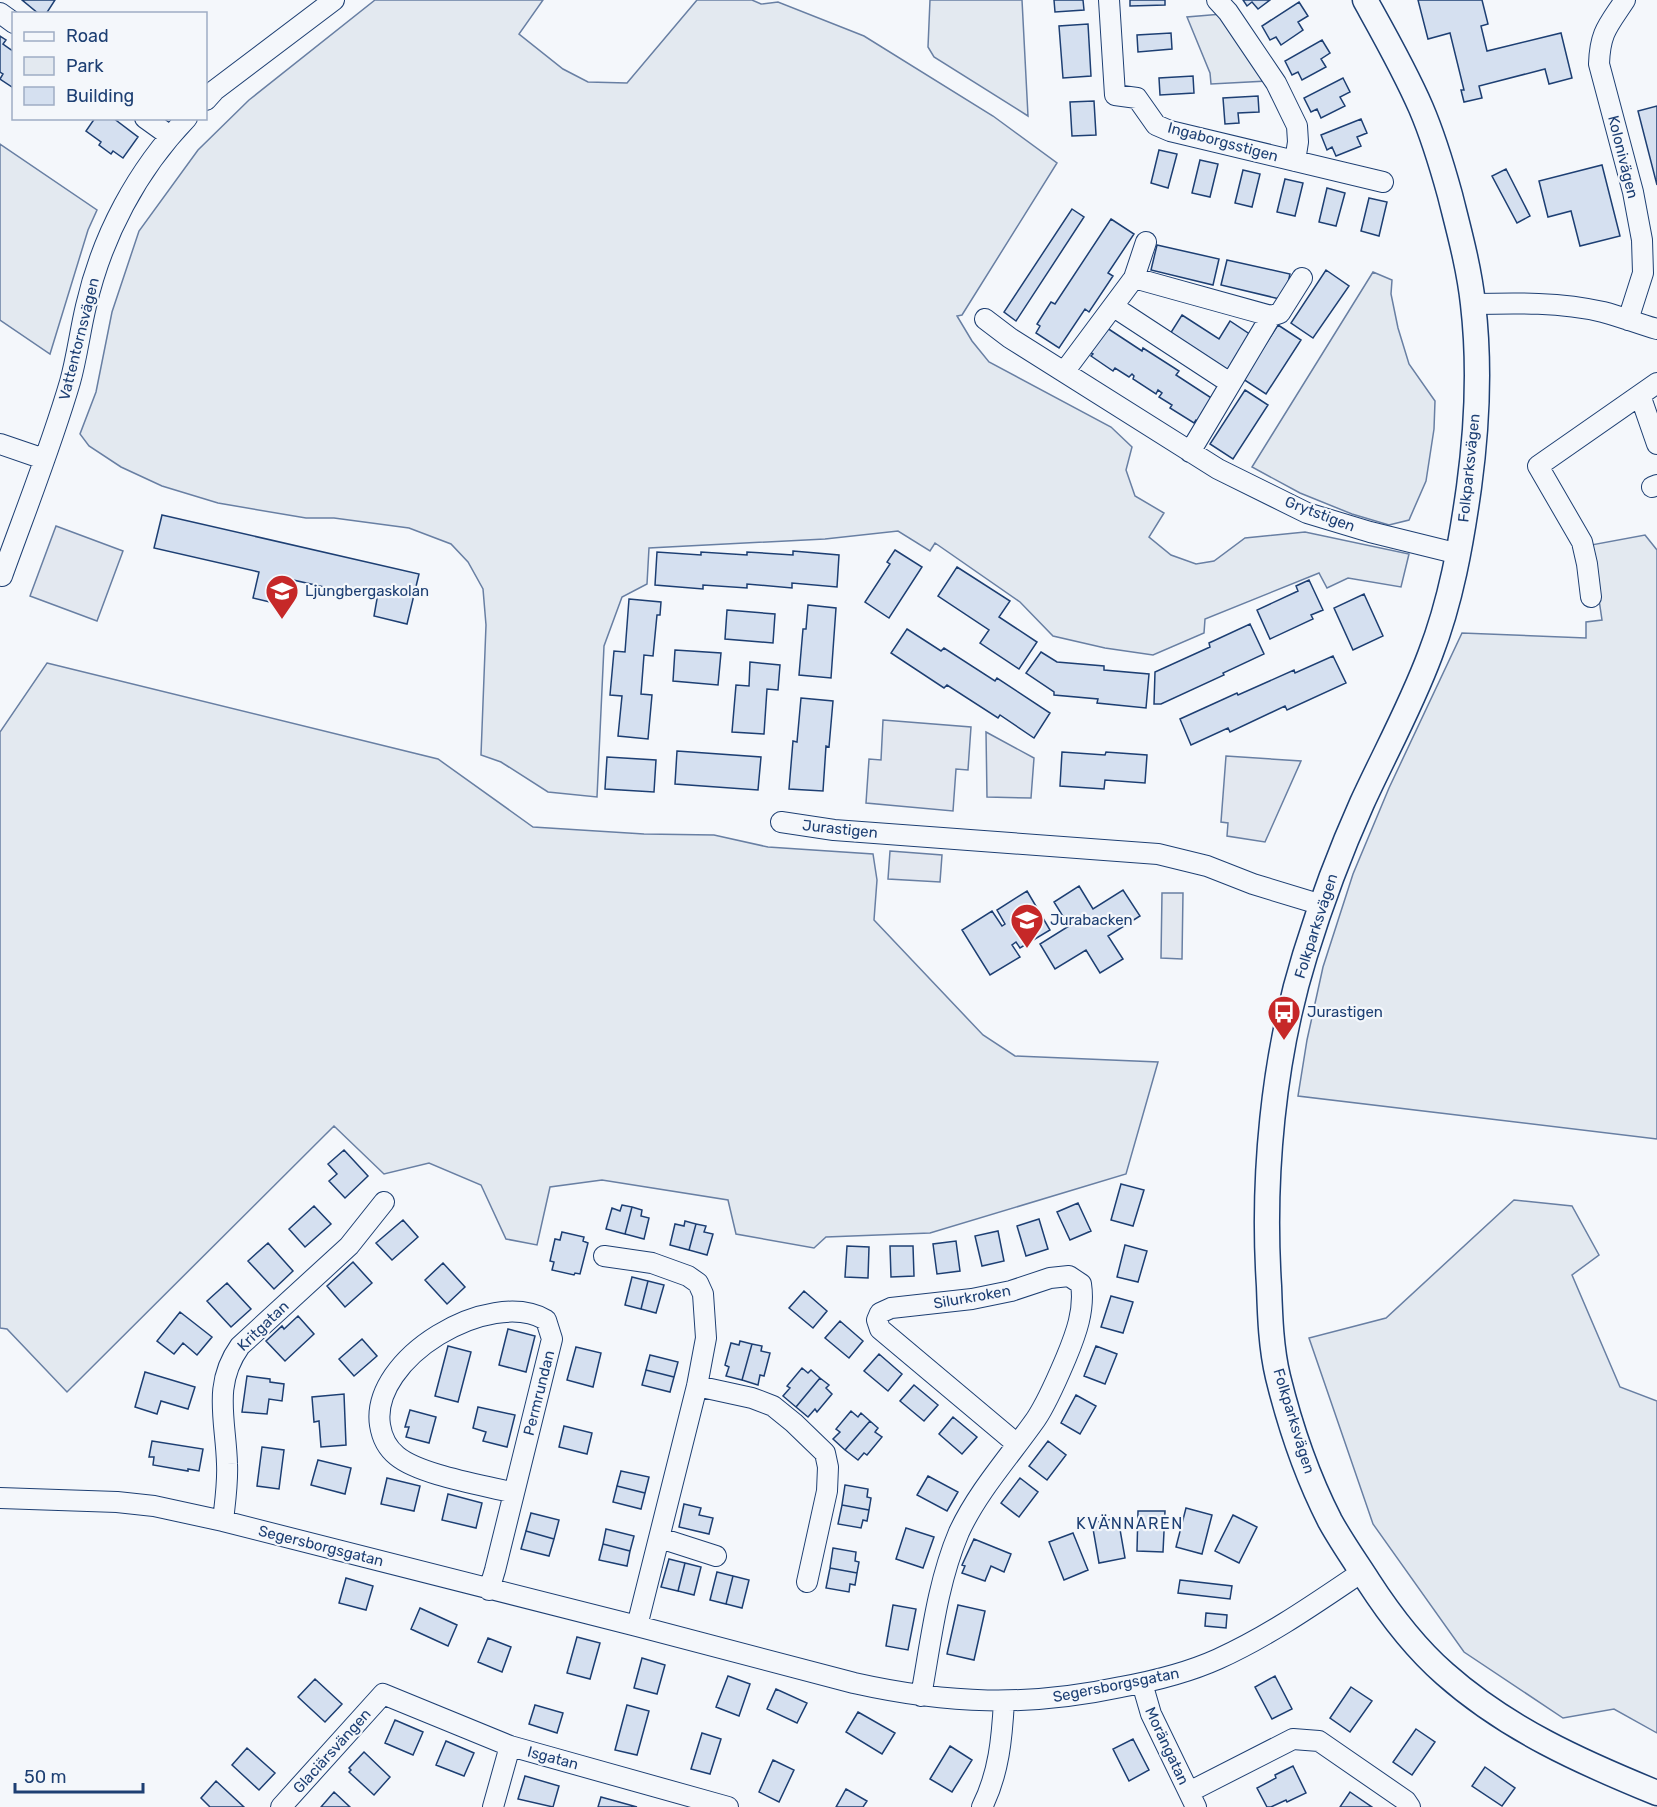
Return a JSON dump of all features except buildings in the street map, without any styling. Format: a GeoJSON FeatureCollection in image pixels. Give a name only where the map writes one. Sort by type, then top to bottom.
{"type":"FeatureCollection","features":[{"type":"Feature","properties":{"kind":"main road","name":"Folkparksvägen"},"geometry":{"type":"LineString","coordinates":[[1365,0],[1424,113],[1445,177],[1462,241],[1473,304],[1476,356],[1475,407],[1470,481],[1459,554],[1448,600],[1431,654],[1351,828],[1304,958],[1289,1019],[1276,1101],[1269,1169],[1267,1256],[1277,1375],[1307,1472],[1331,1523],[1391,1616],[1421,1650],[1462,1688],[1522,1731],[1563,1752],[1657,1792]]}},
{"type":"Feature","properties":{"kind":"street"},"geometry":{"type":"LineString","coordinates":[[207,99],[215,90],[334,0]]}},
{"type":"Feature","properties":{"kind":"street","name":"Ingaborgsstigen"},"geometry":{"type":"LineString","coordinates":[[1109,0],[1115,95],[1137,98],[1156,125],[1170,131],[1383,182]]}},
{"type":"Feature","properties":{"kind":"street","name":"Ingaborgsstigen"},"geometry":{"type":"LineString","coordinates":[[1217,0],[1228,12],[1276,83],[1297,126],[1298,142],[1295,161]]}},
{"type":"Feature","properties":{"kind":"street","name":"Kolonivägen"},"geometry":{"type":"LineString","coordinates":[[1625,0],[1603,33],[1599,64],[1633,192],[1650,238],[1643,273],[1628,320]]}},
{"type":"Feature","properties":{"kind":"street"},"geometry":{"type":"LineString","coordinates":[[148,120],[170,136]]}},
{"type":"Feature","properties":{"kind":"street","name":"Vattentornsvägen"},"geometry":{"type":"LineString","coordinates":[[2,576],[71,378],[86,305],[107,237],[136,184],[170,136],[185,120]]}},
{"type":"Feature","properties":{"kind":"street"},"geometry":{"type":"LineString","coordinates":[[1064,372],[1134,278],[1146,242]]}},
{"type":"Feature","properties":{"kind":"street"},"geometry":{"type":"LineString","coordinates":[[1134,278],[1271,316],[1280,313],[1302,278]]}},
{"type":"Feature","properties":{"kind":"street"},"geometry":{"type":"LineString","coordinates":[[1473,304],[1543,304],[1604,312],[1657,329]]}},
{"type":"Feature","properties":{"kind":"street"},"geometry":{"type":"LineString","coordinates":[[1114,307],[1230,382]]}},
{"type":"Feature","properties":{"kind":"street"},"geometry":{"type":"LineString","coordinates":[[1190,452],[1271,316]]}},
{"type":"Feature","properties":{"kind":"street","name":"Grytstigen"},"geometry":{"type":"LineString","coordinates":[[985,319],[1010,338],[1218,469],[1307,513],[1370,532],[1459,554]]}},
{"type":"Feature","properties":{"kind":"street"},"geometry":{"type":"LineString","coordinates":[[1591,597],[1582,542],[1538,466],[1657,383]]}},
{"type":"Feature","properties":{"kind":"street"},"geometry":{"type":"LineString","coordinates":[[1640,395],[1657,444]]}},
{"type":"Feature","properties":{"kind":"street"},"geometry":{"type":"LineString","coordinates":[[0,444],[44,459]]}},
{"type":"Feature","properties":{"kind":"street","name":"Jurastigen"},"geometry":{"type":"LineString","coordinates":[[782,822],[834,830],[1158,854],[1207,866],[1253,884],[1322,905]]}},
{"type":"Feature","properties":{"kind":"street","name":"Kritgatan"},"geometry":{"type":"LineString","coordinates":[[223,1521],[227,1464],[222,1394],[226,1372],[233,1356],[240,1346],[349,1246],[384,1202]]}},
{"type":"Feature","properties":{"kind":"street"},"geometry":{"type":"LineString","coordinates":[[604,1256],[652,1263],[688,1276],[698,1283],[703,1294],[706,1338],[697,1386],[637,1626]]}},
{"type":"Feature","properties":{"kind":"street","name":"Silurkroken"},"geometry":{"type":"LineString","coordinates":[[921,1696],[939,1595],[960,1531],[975,1504],[1037,1417],[1070,1348],[1081,1316],[1083,1296],[1081,1284],[1069,1276],[1050,1278],[1011,1291],[972,1299],[891,1308],[880,1313],[877,1320],[880,1329],[1017,1444]]}},
{"type":"Feature","properties":{"kind":"street","name":"Permrundan"},"geometry":{"type":"LineString","coordinates":[[489,1590],[514,1493],[552,1338],[546,1320],[537,1314],[488,1314],[465,1321],[434,1337],[402,1366],[384,1391],[379,1411],[380,1424],[383,1438],[390,1450],[416,1468],[514,1493]]}},
{"type":"Feature","properties":{"kind":"street"},"geometry":{"type":"LineString","coordinates":[[697,1386],[752,1398],[773,1406],[825,1453],[828,1467],[827,1491],[807,1582]]}},
{"type":"Feature","properties":{"kind":"street","name":"Segersborgsgatan"},"geometry":{"type":"LineString","coordinates":[[0,1498],[117,1502],[154,1506],[223,1521],[854,1683],[921,1696],[1004,1701],[1070,1697],[1180,1673],[1217,1659],[1286,1621],[1362,1572]]}},
{"type":"Feature","properties":{"kind":"street"},"geometry":{"type":"LineString","coordinates":[[660,1538],[716,1556]]}},
{"type":"Feature","properties":{"kind":"street","name":"Morängatan"},"geometry":{"type":"LineString","coordinates":[[1142,1683],[1151,1714],[1193,1800]]}},
{"type":"Feature","properties":{"kind":"street","name":"Isgatan"},"geometry":{"type":"LineString","coordinates":[[383,1694],[510,1746],[728,1807]]}},
{"type":"Feature","properties":{"kind":"street","name":"Glaciärsvängen"},"geometry":{"type":"LineString","coordinates":[[281,1807],[383,1694]]}},
{"type":"Feature","properties":{"kind":"street"},"geometry":{"type":"LineString","coordinates":[[982,1807],[993,1783],[998,1763],[1004,1701]]}},
{"type":"Feature","properties":{"kind":"street"},"geometry":{"type":"LineString","coordinates":[[1193,1800],[1293,1739],[1319,1741],[1406,1801],[1410,1807]]}},
{"type":"Feature","properties":{"kind":"street"},"geometry":{"type":"LineString","coordinates":[[493,1807],[510,1746]]}},
{"type":"Feature","properties":{"kind":"green space"},"geometry":{"type":"Polygon","coordinates":[[[375,0],[543,0],[519,34],[563,69],[588,82],[627,83],[697,0],[752,0],[761,4],[778,2],[864,36],[993,116],[1057,163],[962,315],[957,316],[972,341],[989,362],[1111,427],[1132,447],[1126,470],[1135,496],[1164,513],[1149,537],[1171,555],[1196,564],[1214,561],[1245,538],[1305,532],[1409,554],[1401,587],[1348,578],[1327,588],[1319,573],[1205,619],[1204,633],[1153,655],[1105,648],[1053,636],[1020,602],[935,543],[930,551],[898,531],[825,539],[649,548],[647,584],[622,597],[604,646],[597,797],[548,792],[501,762],[481,755],[486,625],[483,589],[468,562],[451,544],[409,528],[334,518],[306,518],[218,503],[162,486],[121,467],[89,446],[80,434],[96,392],[112,312],[139,231],[198,150],[249,100],[375,0]]]}},
{"type":"Feature","properties":{"kind":"green space"},"geometry":{"type":"Polygon","coordinates":[[[930,0],[1022,0],[1028,116],[934,57],[928,47],[930,0]]]}},
{"type":"Feature","properties":{"kind":"green space"},"geometry":{"type":"Polygon","coordinates":[[[1222,14],[1267,81],[1211,84],[1210,73],[1187,17],[1222,14]]]}},
{"type":"Feature","properties":{"kind":"green space"},"geometry":{"type":"Polygon","coordinates":[[[0,144],[97,210],[88,230],[50,354],[0,320],[0,144]]]}},
{"type":"Feature","properties":{"kind":"green space"},"geometry":{"type":"Polygon","coordinates":[[[1373,272],[1392,280],[1391,294],[1409,364],[1435,401],[1434,429],[1426,481],[1409,520],[1389,525],[1352,514],[1300,493],[1252,467],[1373,272]]]}},
{"type":"Feature","properties":{"kind":"green space"},"geometry":{"type":"Polygon","coordinates":[[[1645,535],[1657,550],[1657,1139],[1298,1096],[1307,1040],[1323,967],[1353,874],[1389,788],[1462,633],[1586,638],[1586,622],[1602,620],[1591,545],[1645,535]]]}},
{"type":"Feature","properties":{"kind":"green space"},"geometry":{"type":"Polygon","coordinates":[[[47,663],[438,759],[533,827],[644,834],[714,835],[768,847],[873,854],[877,880],[874,920],[983,1035],[1015,1056],[1158,1062],[1126,1174],[930,1233],[826,1237],[814,1248],[736,1234],[728,1200],[602,1180],[550,1187],[537,1245],[506,1239],[481,1185],[429,1163],[384,1174],[334,1126],[67,1392],[7,1329],[0,1328],[0,732],[47,663]]]}},
{"type":"Feature","properties":{"kind":"green space"},"geometry":{"type":"Polygon","coordinates":[[[1514,1200],[1572,1206],[1599,1255],[1572,1275],[1620,1387],[1657,1401],[1657,1733],[1614,1709],[1563,1718],[1464,1652],[1373,1524],[1309,1338],[1386,1318],[1514,1200]]]}},
{"type":"Feature","properties":{"kind":"shaded area"},"geometry":{"type":"Polygon","coordinates":[[[56,526],[123,551],[97,621],[30,596],[56,526]]]}},
{"type":"Feature","properties":{"kind":"shaded area"},"geometry":{"type":"Polygon","coordinates":[[[883,720],[971,727],[968,770],[956,769],[953,811],[866,803],[869,759],[881,760],[883,720]]]}},
{"type":"Feature","properties":{"kind":"shaded area"},"geometry":{"type":"Polygon","coordinates":[[[986,732],[1034,758],[1031,798],[987,797],[986,732]]]}},
{"type":"Feature","properties":{"kind":"shaded area"},"geometry":{"type":"Polygon","coordinates":[[[1226,756],[1301,761],[1265,842],[1227,836],[1228,823],[1221,822],[1226,756]]]}},
{"type":"Feature","properties":{"kind":"shaded area"},"geometry":{"type":"Polygon","coordinates":[[[890,851],[942,855],[940,882],[888,879],[890,851]]]}},
{"type":"Feature","properties":{"kind":"shaded area"},"geometry":{"type":"Polygon","coordinates":[[[1162,893],[1183,893],[1182,959],[1161,958],[1162,893]]]}},
{"type":"Feature","properties":{"kind":"place","name":"Ljungbergaskolan"},"geometry":{"type":"Point","coordinates":[282,620]}},
{"type":"Feature","properties":{"kind":"place","name":"Jurabacken"},"geometry":{"type":"Point","coordinates":[1027,949]}},
{"type":"Feature","properties":{"kind":"place","name":"Jurastigen"},"geometry":{"type":"Point","coordinates":[1284,1041]}},
{"type":"Feature","properties":{"kind":"district","name":"KVÄNNAREN"},"geometry":{"type":"Point","coordinates":[1130,1523]}}]}
